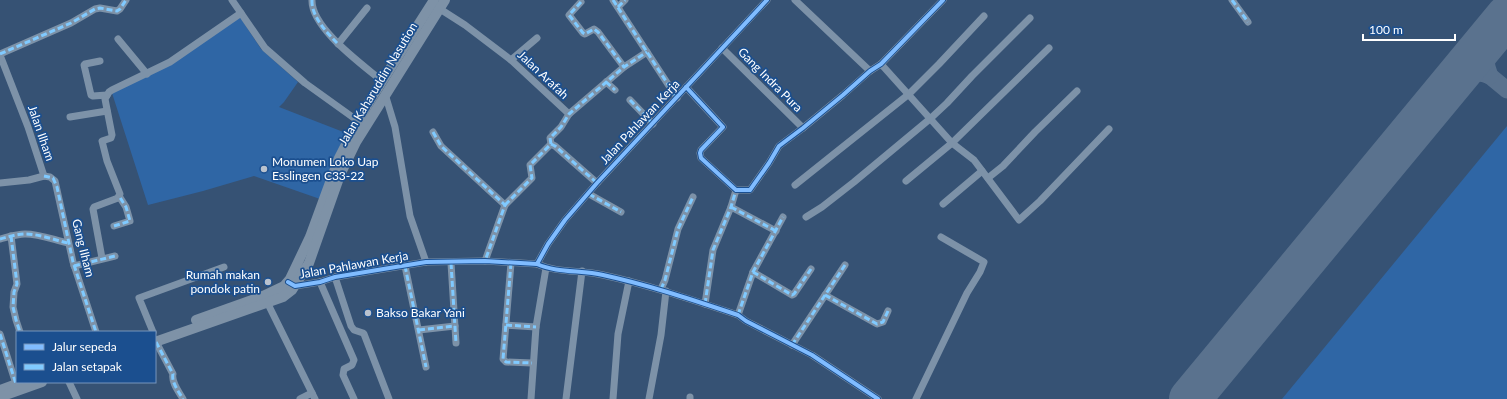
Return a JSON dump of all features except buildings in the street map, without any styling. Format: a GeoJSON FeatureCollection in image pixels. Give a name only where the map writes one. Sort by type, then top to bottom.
{"type":"FeatureCollection","features":[{"type":"Feature","properties":{"kind":"highway","name":"Jalan Kaharuddin Nasution"},"geometry":{"type":"LineString","coordinates":[[292,284],[292,277],[310,237],[339,158],[358,121],[382,81],[402,58],[440,3]]}},
{"type":"Feature","properties":{"kind":"highway","name":"Jalan Kaharuddin Nasution"},"geometry":{"type":"LineString","coordinates":[[156,338],[283,297],[309,263],[343,168],[356,142],[385,94],[402,58]]}},
{"type":"Feature","properties":{"kind":"highway","name":"Jalan Kaharuddin Nasution"},"geometry":{"type":"LineString","coordinates":[[156,338],[292,284]]}},
{"type":"Feature","properties":{"kind":"highway"},"geometry":{"type":"LineString","coordinates":[[0,390],[19,383]]}},
{"type":"Feature","properties":{"kind":"highway"},"geometry":{"type":"LineString","coordinates":[[0,397],[39,383]]}},
{"type":"Feature","properties":{"kind":"street"},"geometry":{"type":"LineString","coordinates":[[0,55],[71,23],[96,9],[119,10],[126,0]]}},
{"type":"Feature","properties":{"kind":"street"},"geometry":{"type":"LineString","coordinates":[[232,0],[265,48],[280,63],[358,121]]}},
{"type":"Feature","properties":{"kind":"street"},"geometry":{"type":"LineString","coordinates":[[312,0],[312,7],[315,14],[331,37],[382,81]]}},
{"type":"Feature","properties":{"kind":"street"},"geometry":{"type":"LineString","coordinates":[[613,0],[677,98]]}},
{"type":"Feature","properties":{"kind":"street"},"geometry":{"type":"LineString","coordinates":[[618,7],[625,0]]}},
{"type":"Feature","properties":{"kind":"street","name":"Jalan Pahlawan Kerja"},"geometry":{"type":"LineString","coordinates":[[537,264],[557,230],[597,183],[767,0]]}},
{"type":"Feature","properties":{"kind":"street"},"geometry":{"type":"LineString","coordinates":[[795,0],[870,71]]}},
{"type":"Feature","properties":{"kind":"street"},"geometry":{"type":"LineString","coordinates":[[686,87],[723,127],[701,150],[701,158],[736,190],[750,190],[753,188],[778,147],[843,95],[870,71],[881,64],[943,0]]}},
{"type":"Feature","properties":{"kind":"street"},"geometry":{"type":"LineString","coordinates":[[1232,0],[1248,22]]}},
{"type":"Feature","properties":{"kind":"street"},"geometry":{"type":"LineString","coordinates":[[581,1],[569,15],[583,33],[585,34],[594,29],[598,32],[624,67]]}},
{"type":"Feature","properties":{"kind":"street","name":"Jalan Arafah"},"geometry":{"type":"LineString","coordinates":[[440,3],[511,60],[569,114],[624,67],[647,52]]}},
{"type":"Feature","properties":{"kind":"street"},"geometry":{"type":"LineString","coordinates":[[338,44],[367,8]]}},
{"type":"Feature","properties":{"kind":"street"},"geometry":{"type":"LineString","coordinates":[[114,226],[130,221],[126,206],[119,196],[120,194],[107,161],[102,141],[111,138],[112,136],[105,99],[107,95],[112,90],[170,62],[241,13]]}},
{"type":"Feature","properties":{"kind":"street"},"geometry":{"type":"LineString","coordinates":[[795,185],[909,94],[984,16]]}},
{"type":"Feature","properties":{"kind":"street"},"geometry":{"type":"LineString","coordinates":[[806,217],[848,186],[948,103],[972,76],[1030,18]]}},
{"type":"Feature","properties":{"kind":"street"},"geometry":{"type":"LineString","coordinates":[[511,60],[536,38]]}},
{"type":"Feature","properties":{"kind":"street"},"geometry":{"type":"LineString","coordinates":[[118,39],[147,74]]}},
{"type":"Feature","properties":{"kind":"street","name":"Gang Indra Pura"},"geometry":{"type":"LineString","coordinates":[[722,48],[803,128]]}},
{"type":"Feature","properties":{"kind":"street"},"geometry":{"type":"LineString","coordinates":[[906,181],[952,143],[1049,48]]}},
{"type":"Feature","properties":{"kind":"street","name":"Jalan Ilham"},"geometry":{"type":"LineString","coordinates":[[0,55],[28,127],[44,176],[28,180],[0,183]]}},
{"type":"Feature","properties":{"kind":"street"},"geometry":{"type":"LineString","coordinates":[[100,61],[84,65],[91,95],[107,95]]}},
{"type":"Feature","properties":{"kind":"street"},"geometry":{"type":"LineString","coordinates":[[881,64],[952,143],[969,155],[988,178],[1017,219],[1020,220],[1109,129]]}},
{"type":"Feature","properties":{"kind":"street"},"geometry":{"type":"LineString","coordinates":[[606,82],[615,90]]}},
{"type":"Feature","properties":{"kind":"street"},"geometry":{"type":"LineString","coordinates":[[988,178],[1003,166],[1077,91]]}},
{"type":"Feature","properties":{"kind":"street"},"geometry":{"type":"LineString","coordinates":[[385,94],[395,127],[410,216],[426,262]]}},
{"type":"Feature","properties":{"kind":"street"},"geometry":{"type":"LineString","coordinates":[[630,100],[653,124]]}},
{"type":"Feature","properties":{"kind":"street"},"geometry":{"type":"LineString","coordinates":[[70,117],[107,111]]}},
{"type":"Feature","properties":{"kind":"street"},"geometry":{"type":"LineString","coordinates":[[551,144],[550,138],[561,127],[569,114]]}},
{"type":"Feature","properties":{"kind":"street"},"geometry":{"type":"LineString","coordinates":[[433,132],[441,146],[505,205]]}},
{"type":"Feature","properties":{"kind":"street"},"geometry":{"type":"LineString","coordinates":[[551,144],[597,183]]}},
{"type":"Feature","properties":{"kind":"street"},"geometry":{"type":"LineString","coordinates":[[485,261],[505,205],[532,178],[530,165],[551,144]]}},
{"type":"Feature","properties":{"kind":"street"},"geometry":{"type":"LineString","coordinates":[[943,204],[982,171]]}},
{"type":"Feature","properties":{"kind":"street","name":"Gang Ilham"},"geometry":{"type":"LineString","coordinates":[[44,176],[53,178],[57,186],[74,266],[96,331]]}},
{"type":"Feature","properties":{"kind":"street"},"geometry":{"type":"LineString","coordinates":[[706,304],[713,250],[736,190]]}},
{"type":"Feature","properties":{"kind":"street"},"geometry":{"type":"LineString","coordinates":[[589,194],[621,212]]}},
{"type":"Feature","properties":{"kind":"street"},"geometry":{"type":"LineString","coordinates":[[102,258],[93,209],[94,206],[119,196]]}},
{"type":"Feature","properties":{"kind":"street"},"geometry":{"type":"LineString","coordinates":[[649,399],[661,335],[665,280],[678,230],[693,197]]}},
{"type":"Feature","properties":{"kind":"street"},"geometry":{"type":"LineString","coordinates":[[731,206],[776,231]]}},
{"type":"Feature","properties":{"kind":"street"},"geometry":{"type":"LineString","coordinates":[[738,316],[754,272],[783,217]]}},
{"type":"Feature","properties":{"kind":"street"},"geometry":{"type":"LineString","coordinates":[[0,239],[24,234],[40,236],[68,243]]}},
{"type":"Feature","properties":{"kind":"street"},"geometry":{"type":"LineString","coordinates":[[10,236],[17,284],[14,292],[14,307],[20,331]]}},
{"type":"Feature","properties":{"kind":"street"},"geometry":{"type":"LineString","coordinates":[[916,399],[984,262],[941,236]]}},
{"type":"Feature","properties":{"kind":"street"},"geometry":{"type":"LineString","coordinates":[[74,266],[115,256]]}},
{"type":"Feature","properties":{"kind":"street","name":"Jalan Pahlawan Kerja"},"geometry":{"type":"LineString","coordinates":[[292,284],[320,282],[335,277],[426,262],[452,263],[485,261],[537,264],[546,268],[582,271],[664,290],[738,316],[812,355],[878,399]]}},
{"type":"Feature","properties":{"kind":"street"},"geometry":{"type":"LineString","coordinates":[[452,263],[456,343]]}},
{"type":"Feature","properties":{"kind":"street"},"geometry":{"type":"LineString","coordinates":[[511,263],[504,360],[506,362],[532,363]]}},
{"type":"Feature","properties":{"kind":"street"},"geometry":{"type":"LineString","coordinates":[[792,345],[846,265]]}},
{"type":"Feature","properties":{"kind":"street"},"geometry":{"type":"LineString","coordinates":[[405,266],[426,367]]}},
{"type":"Feature","properties":{"kind":"street"},"geometry":{"type":"LineString","coordinates":[[152,331],[139,298],[224,267]]}},
{"type":"Feature","properties":{"kind":"street"},"geometry":{"type":"LineString","coordinates":[[531,399],[532,363],[536,327],[546,268]]}},
{"type":"Feature","properties":{"kind":"street"},"geometry":{"type":"LineString","coordinates":[[754,272],[794,294],[811,269]]}},
{"type":"Feature","properties":{"kind":"street"},"geometry":{"type":"LineString","coordinates":[[566,399],[582,271]]}},
{"type":"Feature","properties":{"kind":"street"},"geometry":{"type":"LineString","coordinates":[[335,277],[351,326],[354,330],[364,334],[384,390],[389,399]]}},
{"type":"Feature","properties":{"kind":"street"},"geometry":{"type":"LineString","coordinates":[[613,399],[618,334],[628,281]]}},
{"type":"Feature","properties":{"kind":"street"},"geometry":{"type":"LineString","coordinates":[[320,282],[354,360],[352,365],[344,369],[343,374],[354,399]]}},
{"type":"Feature","properties":{"kind":"street"},"geometry":{"type":"LineString","coordinates":[[826,295],[877,324],[883,322],[888,311]]}},
{"type":"Feature","properties":{"kind":"street"},"geometry":{"type":"LineString","coordinates":[[267,302],[313,396],[300,399]]}},
{"type":"Feature","properties":{"kind":"street"},"geometry":{"type":"LineString","coordinates":[[506,325],[536,327]]}},
{"type":"Feature","properties":{"kind":"street"},"geometry":{"type":"LineString","coordinates":[[419,330],[455,326]]}},
{"type":"Feature","properties":{"kind":"street"},"geometry":{"type":"LineString","coordinates":[[0,334],[16,375]]}},
{"type":"Feature","properties":{"kind":"street"},"geometry":{"type":"LineString","coordinates":[[156,340],[173,374],[172,378],[174,383],[183,399]]}},
{"type":"Feature","properties":{"kind":"street"},"geometry":{"type":"LineString","coordinates":[[69,383],[77,399]]}},
{"type":"Feature","properties":{"kind":"shaded area"},"geometry":{"type":"Polygon","coordinates":[[[240,17],[261,49],[298,82],[279,107],[346,133],[320,199],[254,176],[148,205],[112,93],[240,17]]]}},
{"type":"Feature","properties":{"kind":"shaded area"},"geometry":{"type":"Polygon","coordinates":[[[1507,126],[1507,399],[1282,399],[1507,126]]]}},
{"type":"Feature","properties":{"kind":"taxiway"},"geometry":{"type":"LineString","coordinates":[[1454,80],[1476,73],[1490,76],[1486,57],[1489,38]]}},
{"type":"Feature","properties":{"kind":"taxiway"},"geometry":{"type":"LineString","coordinates":[[1490,76],[1507,90]]}},
{"type":"Feature","properties":{"kind":"runway"},"geometry":{"type":"LineString","coordinates":[[1190,399],[1507,16]]}},
{"type":"Feature","properties":{"kind":"marked path"},"geometry":{"type":"LineString","coordinates":[[0,54],[71,23],[95,9],[100,8],[117,11],[126,0]]}},
{"type":"Feature","properties":{"kind":"marked path"},"geometry":{"type":"LineString","coordinates":[[312,0],[312,6],[317,18],[338,44]]}},
{"type":"Feature","properties":{"kind":"marked path"},"geometry":{"type":"LineString","coordinates":[[613,0],[677,98]]}},
{"type":"Feature","properties":{"kind":"marked path"},"geometry":{"type":"LineString","coordinates":[[618,7],[625,0]]}},
{"type":"Feature","properties":{"kind":"marked path"},"geometry":{"type":"LineString","coordinates":[[1232,0],[1248,22]]}},
{"type":"Feature","properties":{"kind":"marked path"},"geometry":{"type":"LineString","coordinates":[[581,2],[569,15],[583,33],[585,34],[594,29],[598,32],[624,67]]}},
{"type":"Feature","properties":{"kind":"marked path"},"geometry":{"type":"LineString","coordinates":[[551,144],[550,138],[561,127],[569,114],[624,67],[647,52]]}},
{"type":"Feature","properties":{"kind":"marked path"},"geometry":{"type":"LineString","coordinates":[[606,82],[615,90]]}},
{"type":"Feature","properties":{"kind":"marked path"},"geometry":{"type":"LineString","coordinates":[[630,100],[653,124]]}},
{"type":"Feature","properties":{"kind":"marked path"},"geometry":{"type":"LineString","coordinates":[[433,132],[441,146],[505,205],[485,261]]}},
{"type":"Feature","properties":{"kind":"marked path"},"geometry":{"type":"LineString","coordinates":[[505,205],[532,178],[530,165],[551,144],[597,183]]}},
{"type":"Feature","properties":{"kind":"marked path"},"geometry":{"type":"LineString","coordinates":[[44,176],[53,178],[57,187],[73,262],[96,331]]}},
{"type":"Feature","properties":{"kind":"marked path"},"geometry":{"type":"LineString","coordinates":[[705,304],[713,250],[731,207],[736,190]]}},
{"type":"Feature","properties":{"kind":"marked path"},"geometry":{"type":"LineString","coordinates":[[589,194],[621,212]]}},
{"type":"Feature","properties":{"kind":"marked path"},"geometry":{"type":"LineString","coordinates":[[114,226],[130,221],[126,207],[119,196]]}},
{"type":"Feature","properties":{"kind":"marked path"},"geometry":{"type":"LineString","coordinates":[[661,289],[665,280],[678,229],[693,197]]}},
{"type":"Feature","properties":{"kind":"marked path"},"geometry":{"type":"LineString","coordinates":[[731,207],[776,231]]}},
{"type":"Feature","properties":{"kind":"marked path"},"geometry":{"type":"LineString","coordinates":[[738,315],[753,272],[783,217]]}},
{"type":"Feature","properties":{"kind":"marked path"},"geometry":{"type":"LineString","coordinates":[[0,239],[19,234],[31,234],[68,243]]}},
{"type":"Feature","properties":{"kind":"marked path"},"geometry":{"type":"LineString","coordinates":[[11,236],[17,284],[14,292],[13,307],[20,331]]}},
{"type":"Feature","properties":{"kind":"marked path"},"geometry":{"type":"LineString","coordinates":[[74,266],[115,256]]}},
{"type":"Feature","properties":{"kind":"marked path"},"geometry":{"type":"LineString","coordinates":[[451,263],[456,343]]}},
{"type":"Feature","properties":{"kind":"marked path"},"geometry":{"type":"LineString","coordinates":[[511,263],[503,359],[506,362],[532,363]]}},
{"type":"Feature","properties":{"kind":"marked path"},"geometry":{"type":"LineString","coordinates":[[792,345],[845,265]]}},
{"type":"Feature","properties":{"kind":"marked path"},"geometry":{"type":"LineString","coordinates":[[405,266],[426,367]]}},
{"type":"Feature","properties":{"kind":"marked path"},"geometry":{"type":"LineString","coordinates":[[753,272],[792,295],[811,269]]}},
{"type":"Feature","properties":{"kind":"marked path"},"geometry":{"type":"LineString","coordinates":[[825,295],[877,324],[883,322],[888,311]]}},
{"type":"Feature","properties":{"kind":"marked path"},"geometry":{"type":"LineString","coordinates":[[506,325],[536,327]]}},
{"type":"Feature","properties":{"kind":"marked path"},"geometry":{"type":"LineString","coordinates":[[419,330],[455,326]]}},
{"type":"Feature","properties":{"kind":"marked path"},"geometry":{"type":"LineString","coordinates":[[0,334],[16,384]]}},
{"type":"Feature","properties":{"kind":"marked path"},"geometry":{"type":"LineString","coordinates":[[156,342],[173,374],[174,384],[183,399]]}},
{"type":"Feature","properties":{"kind":"cycle path"},"geometry":{"type":"LineString","coordinates":[[288,282],[295,286],[320,282],[335,277],[426,262],[485,261],[537,264],[548,244],[565,220],[597,183],[767,0]]}},
{"type":"Feature","properties":{"kind":"cycle path"},"geometry":{"type":"LineString","coordinates":[[686,87],[723,127],[701,150],[701,158],[736,190],[750,190],[779,146],[803,128],[870,71],[881,64],[943,0]]}},
{"type":"Feature","properties":{"kind":"cycle path"},"geometry":{"type":"LineString","coordinates":[[537,264],[553,269],[595,273],[637,283],[738,315],[746,321],[812,355],[878,399]]}},
{"type":"Feature","properties":{"kind":"place","name":"Monumen Loko Uap Esslingen C33-22"},"geometry":{"type":"Point","coordinates":[264,169]}},
{"type":"Feature","properties":{"kind":"place","name":"Rumah makan pondok patin"},"geometry":{"type":"Point","coordinates":[268,282]}},
{"type":"Feature","properties":{"kind":"place","name":"Bakso Bakar Yani"},"geometry":{"type":"Point","coordinates":[368,313]}}]}
